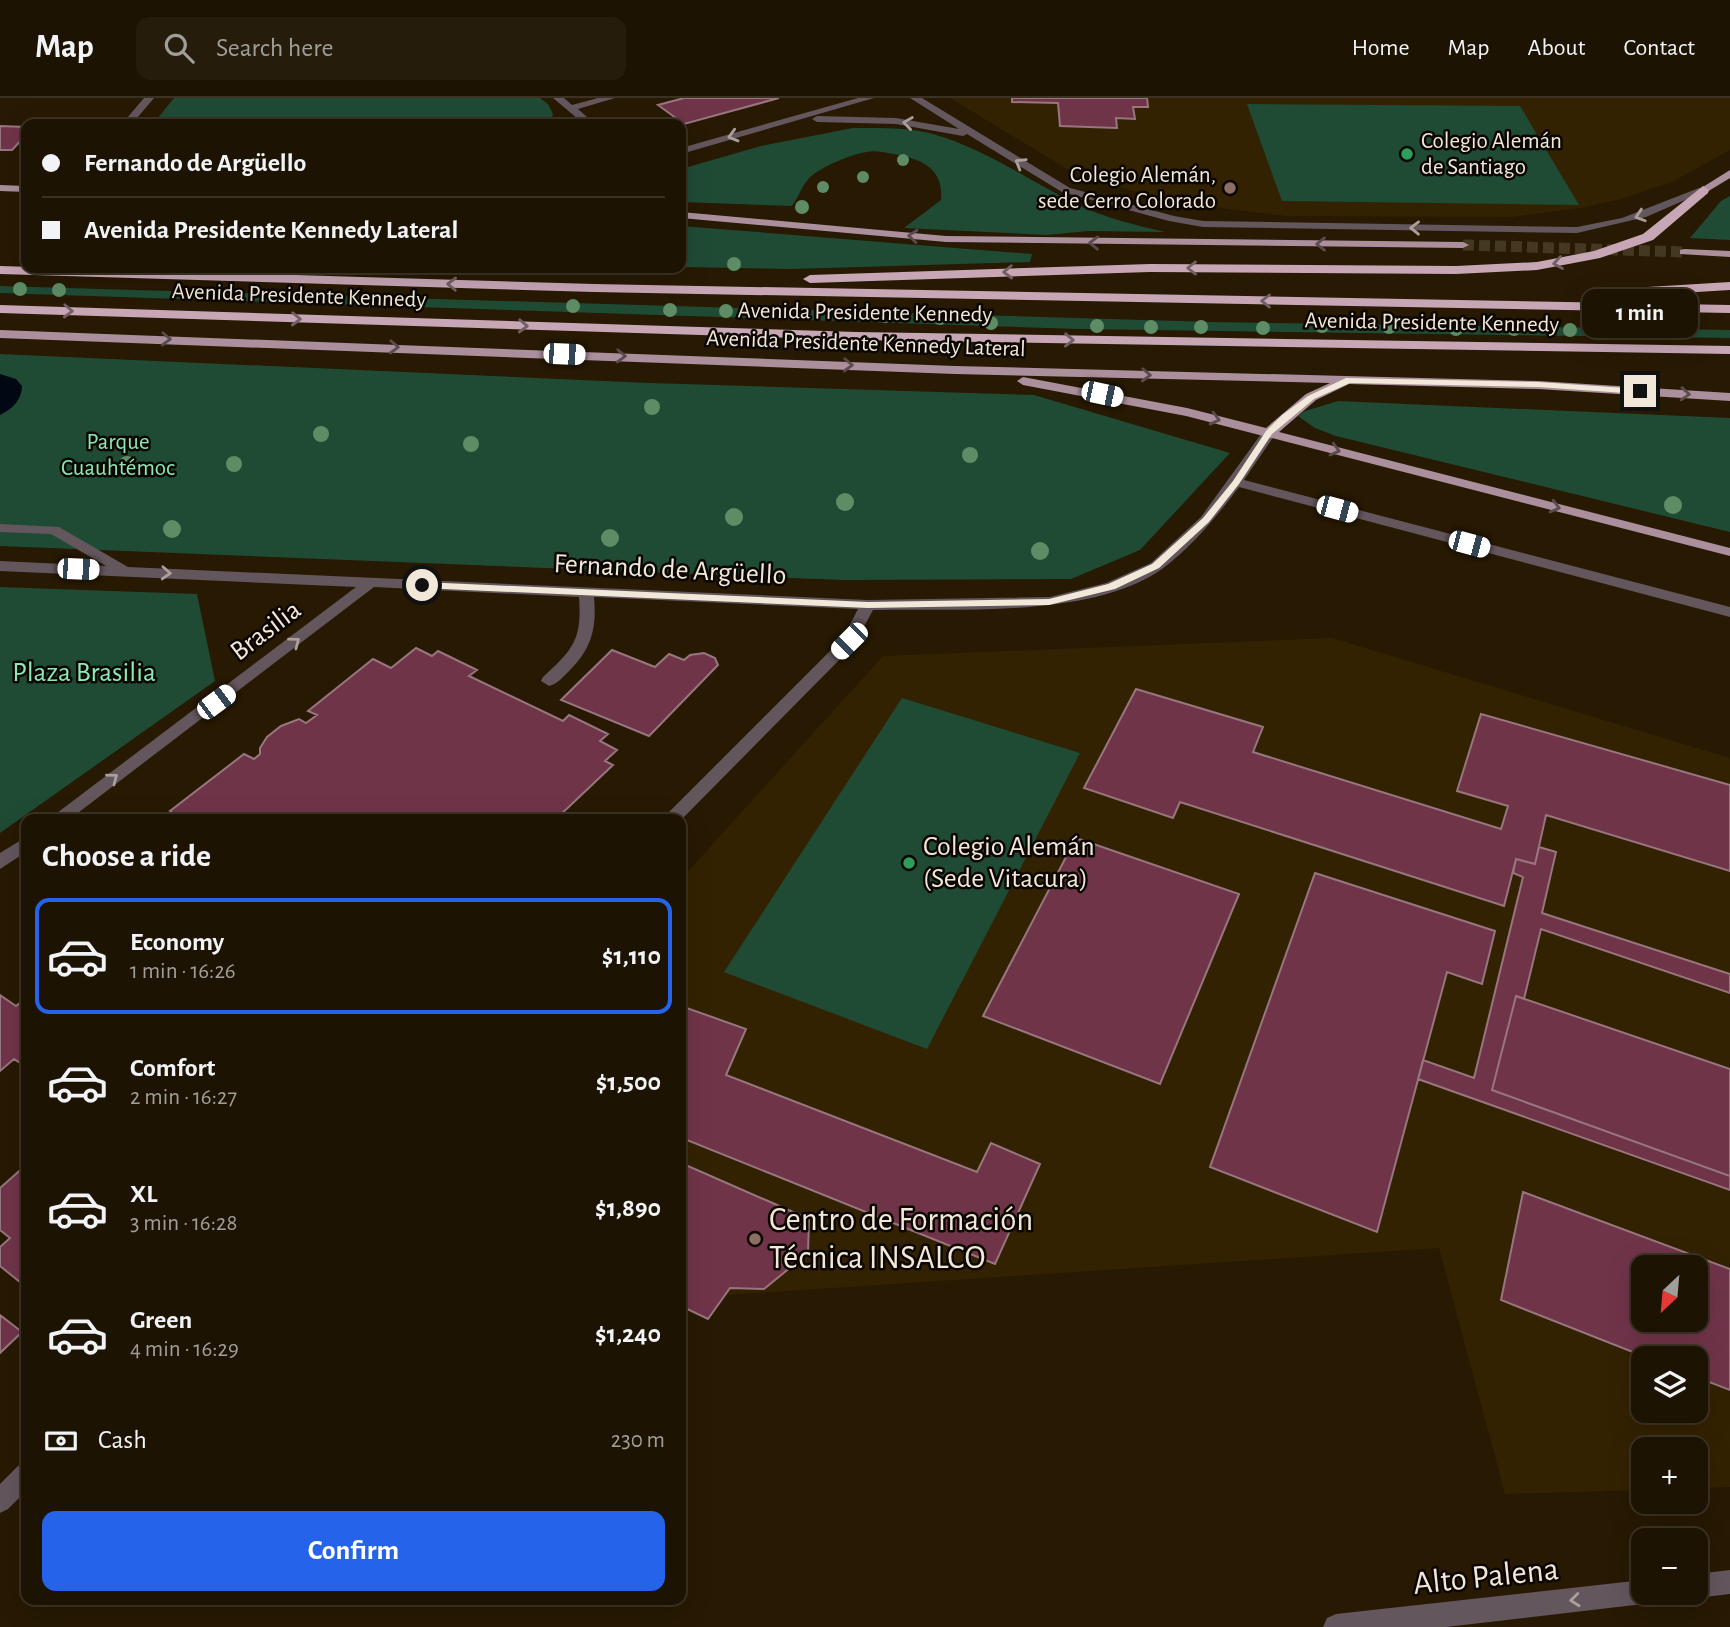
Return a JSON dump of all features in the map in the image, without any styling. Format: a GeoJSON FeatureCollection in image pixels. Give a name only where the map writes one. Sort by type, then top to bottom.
{"type":"FeatureCollection","features":[{"type":"Feature","properties":{"kind":"highway"},"geometry":{"type":"LineString","coordinates":[[594,288],[1150,268],[1456,270],[1525,267],[1568,262],[1625,247],[1648,237],[1703,190]]}},
{"type":"Feature","properties":{"kind":"highway","name":"Avenida Presidente Kennedy"},"geometry":{"type":"LineString","coordinates":[[0,270],[21,271]]}},
{"type":"Feature","properties":{"kind":"highway","name":"Avenida Presidente Kennedy"},"geometry":{"type":"LineString","coordinates":[[99,273],[594,288],[1730,309]]}},
{"type":"Feature","properties":{"kind":"highway"},"geometry":{"type":"LineString","coordinates":[[1456,304],[1730,286]]}},
{"type":"Feature","properties":{"kind":"highway","name":"Avenida Presidente Kennedy"},"geometry":{"type":"LineString","coordinates":[[0,309],[856,336],[1730,350]]}},
{"type":"Feature","properties":{"kind":"main road"},"geometry":{"type":"LineString","coordinates":[[1703,190],[1730,173]]}},
{"type":"Feature","properties":{"kind":"main road"},"geometry":{"type":"LineString","coordinates":[[0,188],[21,189]]}},
{"type":"Feature","properties":{"kind":"main road"},"geometry":{"type":"LineString","coordinates":[[686,215],[958,239],[1463,245]]}},
{"type":"Feature","properties":{"kind":"main road"},"geometry":{"type":"LineString","coordinates":[[1684,252],[1730,254]]}},
{"type":"Feature","properties":{"kind":"main road","name":"Avenida Presidente Kennedy Lateral"},"geometry":{"type":"LineString","coordinates":[[0,334],[306,343],[956,370],[1538,385],[1730,397]]}},
{"type":"Feature","properties":{"kind":"main road"},"geometry":{"type":"LineString","coordinates":[[956,370],[1094,393],[1269,433],[1730,552]]}},
{"type":"Feature","properties":{"kind":"main road"},"geometry":{"type":"LineString","coordinates":[[1269,433],[1311,397],[1349,380]]}},
{"type":"Feature","properties":{"kind":"street"},"geometry":{"type":"LineString","coordinates":[[131,119],[149,98]]}},
{"type":"Feature","properties":{"kind":"street"},"geometry":{"type":"LineString","coordinates":[[558,98],[584,119]]}},
{"type":"Feature","properties":{"kind":"street"},"geometry":{"type":"LineString","coordinates":[[571,108],[610,98]]}},
{"type":"Feature","properties":{"kind":"street"},"geometry":{"type":"LineString","coordinates":[[686,150],[869,98]]}},
{"type":"Feature","properties":{"kind":"street"},"geometry":{"type":"LineString","coordinates":[[915,98],[1066,190],[1137,211],[1203,224],[1577,230],[1627,221],[1703,190]]}},
{"type":"Feature","properties":{"kind":"street"},"geometry":{"type":"LineString","coordinates":[[567,119],[571,108]]}},
{"type":"Feature","properties":{"kind":"street"},"geometry":{"type":"LineString","coordinates":[[786,120],[883,120],[975,136]]}},
{"type":"Feature","properties":{"kind":"street","name":"Fernando de Argüello"},"geometry":{"type":"LineString","coordinates":[[0,566],[868,605],[1049,602],[1111,587],[1156,566],[1206,520],[1269,433]]}},
{"type":"Feature","properties":{"kind":"street"},"geometry":{"type":"LineString","coordinates":[[1236,482],[1730,612]]}},
{"type":"Feature","properties":{"kind":"street"},"geometry":{"type":"LineString","coordinates":[[0,528],[54,530],[126,571]]}},
{"type":"Feature","properties":{"kind":"street","name":"Brasilia"},"geometry":{"type":"LineString","coordinates":[[65,814],[318,625],[370,583]]}},
{"type":"Feature","properties":{"kind":"street"},"geometry":{"type":"LineString","coordinates":[[549,681],[578,655],[587,639],[586,592]]}},
{"type":"Feature","properties":{"kind":"street"},"geometry":{"type":"LineString","coordinates":[[676,814],[849,641],[868,605]]}},
{"type":"Feature","properties":{"kind":"street"},"geometry":{"type":"LineString","coordinates":[[0,862],[21,847]]}},
{"type":"Feature","properties":{"kind":"street"},"geometry":{"type":"LineString","coordinates":[[0,1501],[21,1479]]}},
{"type":"Feature","properties":{"kind":"street"},"geometry":{"type":"LineString","coordinates":[[1708,1585],[1730,1582]]}},
{"type":"Feature","properties":{"kind":"street","name":"Alto Palena"},"geometry":{"type":"LineString","coordinates":[[1336,1627],[1631,1593]]}},
{"type":"Feature","properties":{"kind":"shaded area"},"geometry":{"type":"Polygon","coordinates":[[[950,98],[1730,98],[1730,150],[1674,181],[1621,199],[1581,208],[1512,217],[1287,216],[1199,205],[1136,192],[1067,169],[950,98]]]}},
{"type":"Feature","properties":{"kind":"shaded area"},"geometry":{"type":"Polygon","coordinates":[[[0,374],[16,379],[22,386],[16,404],[0,415],[0,374]]]}},
{"type":"Feature","properties":{"kind":"shaded area"},"geometry":{"type":"Polygon","coordinates":[[[1332,638],[1730,758],[1730,1487],[1708,1488],[1708,1437],[1631,1437],[1631,1490],[1505,1494],[1439,1248],[686,1298],[686,873],[883,656],[1332,638]]]}},
{"type":"Feature","properties":{"kind":"green space"},"geometry":{"type":"Polygon","coordinates":[[[174,98],[540,98],[548,104],[553,114],[552,119],[157,119],[174,98]]]}},
{"type":"Feature","properties":{"kind":"green space","name":"Colegio Alemán de Santiago"},"geometry":{"type":"Polygon","coordinates":[[[1247,104],[1520,106],[1579,205],[1282,201],[1247,104]]]}},
{"type":"Feature","properties":{"kind":"green space"},"geometry":{"type":"Polygon","coordinates":[[[853,128],[893,128],[933,134],[971,148],[1089,210],[1165,232],[1088,231],[1047,235],[904,228],[941,200],[939,180],[922,162],[877,151],[848,157],[812,175],[792,206],[686,202],[686,168],[761,146],[853,128]]]}},
{"type":"Feature","properties":{"kind":"green space"},"geometry":{"type":"Polygon","coordinates":[[[1730,196],[1730,240],[1690,238],[1721,201],[1730,196]]]}},
{"type":"Feature","properties":{"kind":"green space"},"geometry":{"type":"Polygon","coordinates":[[[686,226],[1032,254],[1030,262],[792,269],[686,267],[686,226]]]}},
{"type":"Feature","properties":{"kind":"green space"},"geometry":{"type":"Polygon","coordinates":[[[0,286],[1212,322],[1730,330],[1730,338],[1079,329],[0,293],[0,286]]]}},
{"type":"Feature","properties":{"kind":"green space","name":"Parque Cuauhtémoc"},"geometry":{"type":"Polygon","coordinates":[[[0,354],[649,383],[1034,395],[1230,453],[1140,550],[1071,579],[842,580],[0,546],[0,354]]]}},
{"type":"Feature","properties":{"kind":"green space"},"geometry":{"type":"Polygon","coordinates":[[[1338,401],[1730,418],[1730,532],[1336,436],[1315,428],[1298,416],[1305,411],[1338,401]]]}},
{"type":"Feature","properties":{"kind":"green space","name":"Plaza Brasilia"},"geometry":{"type":"Polygon","coordinates":[[[0,587],[197,594],[215,681],[27,814],[21,814],[21,818],[0,833],[0,587]]]}},
{"type":"Feature","properties":{"kind":"green space","name":"Colegio Alemán (Sede Vitacura)"},"geometry":{"type":"Polygon","coordinates":[[[902,698],[1080,753],[927,1049],[724,972],[902,698]]]}},
{"type":"Feature","properties":{"kind":"building"},"geometry":{"type":"Polygon","coordinates":[[[684,98],[779,98],[686,123],[686,119],[677,119],[658,105],[684,98]]]}},
{"type":"Feature","properties":{"kind":"building"},"geometry":{"type":"Polygon","coordinates":[[[1012,98],[1147,98],[1148,107],[1133,107],[1135,119],[1116,118],[1117,128],[1060,126],[1058,103],[1012,102],[1012,98]]]}},
{"type":"Feature","properties":{"kind":"building"},"geometry":{"type":"Polygon","coordinates":[[[0,126],[21,127],[21,140],[12,150],[0,150],[0,126]]]}},
{"type":"Feature","properties":{"kind":"building"},"geometry":{"type":"Polygon","coordinates":[[[416,648],[432,656],[438,651],[477,670],[469,676],[563,721],[569,715],[608,734],[600,741],[617,750],[605,761],[613,765],[561,814],[174,814],[170,811],[244,754],[254,759],[260,754],[260,748],[267,737],[281,726],[299,719],[306,723],[317,715],[308,711],[373,659],[391,668],[416,648]]]}},
{"type":"Feature","properties":{"kind":"building"},"geometry":{"type":"Polygon","coordinates":[[[612,650],[655,667],[669,654],[684,660],[690,655],[704,653],[715,658],[718,665],[649,736],[561,700],[612,650]]]}},
{"type":"Feature","properties":{"kind":"building"},"geometry":{"type":"Polygon","coordinates":[[[1136,689],[1263,727],[1253,752],[1501,829],[1508,806],[1457,791],[1481,714],[1730,785],[1730,871],[1546,815],[1535,864],[1516,859],[1504,906],[1180,802],[1173,818],[1084,788],[1136,689]]]}},
{"type":"Feature","properties":{"kind":"building","name":"Colegio Alemán (Sede Vitacura)"},"geometry":{"type":"Polygon","coordinates":[[[1076,838],[1239,894],[1160,1084],[983,1016],[1076,838]]]}},
{"type":"Feature","properties":{"kind":"building"},"geometry":{"type":"Polygon","coordinates":[[[1539,847],[1556,852],[1542,913],[1730,974],[1730,993],[1541,929],[1524,999],[1516,996],[1492,1090],[1730,1176],[1730,1190],[1418,1079],[1423,1060],[1474,1078],[1523,877],[1513,873],[1516,859],[1535,864],[1539,847]]]}},
{"type":"Feature","properties":{"kind":"building"},"geometry":{"type":"Polygon","coordinates":[[[1315,873],[1495,931],[1482,984],[1447,972],[1377,1232],[1210,1167],[1315,873]]]}},
{"type":"Feature","properties":{"kind":"building"},"geometry":{"type":"Polygon","coordinates":[[[0,995],[16,1006],[21,1002],[21,1064],[14,1059],[0,1071],[0,995]]]}},
{"type":"Feature","properties":{"kind":"building"},"geometry":{"type":"Polygon","coordinates":[[[1516,996],[1730,1069],[1730,1176],[1492,1090],[1516,996]]]}},
{"type":"Feature","properties":{"kind":"building"},"geometry":{"type":"Polygon","coordinates":[[[686,1008],[746,1029],[726,1075],[977,1172],[991,1143],[1040,1164],[995,1264],[687,1140],[686,1142],[686,1008]]]}},
{"type":"Feature","properties":{"kind":"building"},"geometry":{"type":"Polygon","coordinates":[[[686,1165],[809,1219],[808,1253],[764,1289],[730,1288],[708,1319],[686,1308],[686,1165]]]}},
{"type":"Feature","properties":{"kind":"building"},"geometry":{"type":"Polygon","coordinates":[[[21,1169],[21,1283],[0,1266],[0,1247],[10,1238],[0,1230],[0,1188],[21,1169]]]}},
{"type":"Feature","properties":{"kind":"building"},"geometry":{"type":"Polygon","coordinates":[[[1523,1192],[1692,1255],[1631,1255],[1631,1332],[1708,1332],[1708,1261],[1730,1269],[1730,1390],[1708,1382],[1708,1346],[1631,1346],[1631,1351],[1501,1300],[1523,1192]]]}},
{"type":"Feature","properties":{"kind":"building"},"geometry":{"type":"Polygon","coordinates":[[[0,1315],[21,1333],[0,1353],[0,1315]]]}},
{"type":"Feature","properties":{"kind":"tunnel"},"geometry":{"type":"LineString","coordinates":[[1463,245],[1684,252]]}},
{"type":"Feature","properties":{"kind":"place","name":"Colegio Alemán de Santiago"},"geometry":{"type":"Point","coordinates":[1407,154]}},
{"type":"Feature","properties":{"kind":"place","name":"Colegio Alemán, sede Cerro Colorado"},"geometry":{"type":"Point","coordinates":[1230,188]}},
{"type":"Feature","properties":{"kind":"place","name":"Colegio Alemán (Sede Vitacura)"},"geometry":{"type":"Point","coordinates":[909,863]}},
{"type":"Feature","properties":{"kind":"place","name":"Centro de Formación Técnica INSALCO"},"geometry":{"type":"Point","coordinates":[755,1239]}},
{"type":"Feature","properties":{"kind":"route"},"geometry":{"type":"LineString","coordinates":[[422,585],[868,605],[1049,602],[1111,587],[1156,566],[1206,520],[1269,433],[1285,417],[1311,397],[1349,380],[1538,385],[1640,391]]}}]}
